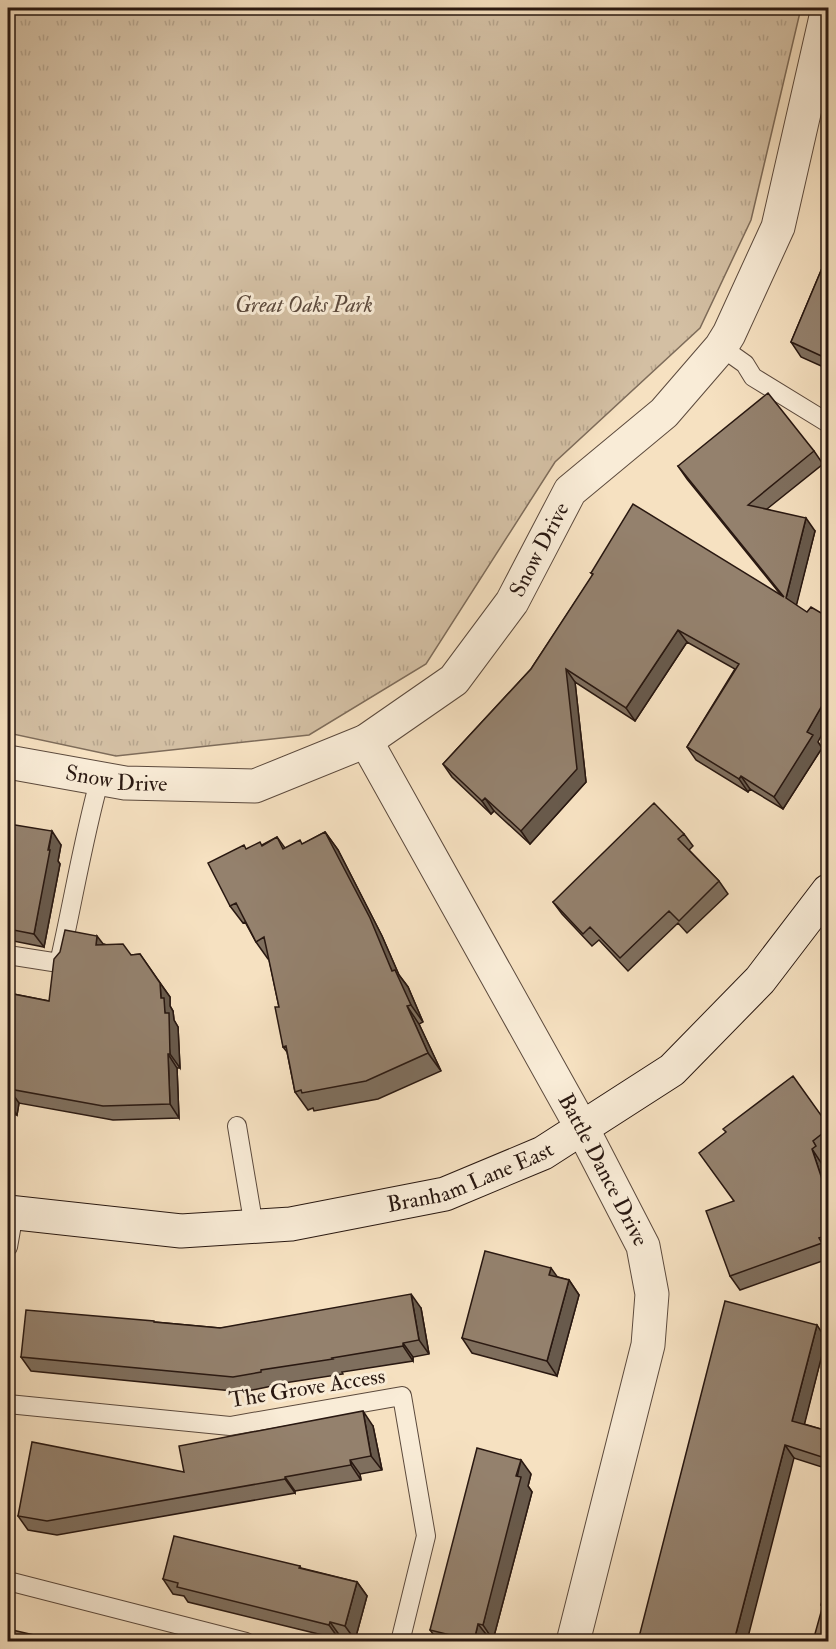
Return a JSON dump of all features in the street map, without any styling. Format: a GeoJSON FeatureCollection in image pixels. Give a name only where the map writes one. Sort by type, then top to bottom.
{"type":"FeatureCollection","features":[{"type":"Feature","properties":{"kind":"street","name":"Snow Drive"},"geometry":{"type":"LineString","coordinates":[[8,762],[125,783],[255,786],[366,741],[454,680],[512,602],[570,491],[664,413],[729,334],[778,227],[828,8]]}},
{"type":"Feature","properties":{"kind":"street","name":"Battle Dance Drive"},"geometry":{"type":"LineString","coordinates":[[366,741],[582,1128],[643,1246],[652,1294],[648,1345],[573,1641]]}},
{"type":"Feature","properties":{"kind":"street","name":"Branham Lane East"},"geometry":{"type":"LineString","coordinates":[[11,1212],[181,1231],[291,1224],[445,1194],[543,1153],[672,1070],[760,980],[828,891]]}},
{"type":"Feature","properties":{"kind":"lane"},"geometry":{"type":"LineString","coordinates":[[721,346],[745,364],[753,376],[828,423]]}},
{"type":"Feature","properties":{"kind":"lane"},"geometry":{"type":"LineString","coordinates":[[8,955],[59,963],[88,820],[100,778]]}},
{"type":"Feature","properties":{"kind":"lane"},"geometry":{"type":"LineString","coordinates":[[237,1126],[254,1227]]}},
{"type":"Feature","properties":{"kind":"lane"},"geometry":{"type":"LineString","coordinates":[[8,1247],[11,1212]]}},
{"type":"Feature","properties":{"kind":"lane","name":"The Grove Access"},"geometry":{"type":"LineString","coordinates":[[8,1404],[230,1426],[402,1396],[426,1536],[400,1641]]}},
{"type":"Feature","properties":{"kind":"lane"},"geometry":{"type":"LineString","coordinates":[[8,1581],[246,1641]]}},
{"type":"Feature","properties":{"kind":"green space","name":"Great Oaks Park"},"geometry":{"type":"Polygon","coordinates":[[[8,8],[801,8],[751,220],[700,328],[555,462],[426,664],[309,735],[116,756],[8,733],[8,8]]]}},
{"type":"Feature","properties":{"kind":"building"},"geometry":{"type":"Polygon","coordinates":[[[828,254],[828,359],[791,342],[828,254]]]}},
{"type":"Feature","properties":{"kind":"building"},"geometry":{"type":"Polygon","coordinates":[[[768,393],[814,451],[748,505],[806,518],[786,598],[807,612],[811,607],[828,617],[828,695],[807,732],[813,735],[774,797],[741,776],[739,779],[687,747],[739,664],[678,630],[626,708],[566,669],[577,769],[521,831],[485,798],[482,801],[443,764],[531,669],[593,574],[591,573],[633,504],[784,597],[678,466],[768,393]]]}},
{"type":"Feature","properties":{"kind":"building"},"geometry":{"type":"Polygon","coordinates":[[[654,803],[684,834],[678,839],[719,881],[679,921],[669,911],[620,958],[590,927],[583,934],[553,902],[654,803]]]}},
{"type":"Feature","properties":{"kind":"building"},"geometry":{"type":"Polygon","coordinates":[[[9,824],[52,831],[34,934],[8,929],[9,824]]]}},
{"type":"Feature","properties":{"kind":"building"},"geometry":{"type":"Polygon","coordinates":[[[325,832],[370,918],[392,971],[395,970],[411,1005],[407,1006],[428,1053],[366,1081],[302,1093],[301,1090],[295,1092],[286,1046],[283,1047],[275,1007],[279,1007],[264,937],[256,942],[236,903],[230,906],[208,863],[244,845],[246,849],[260,842],[262,846],[277,837],[283,849],[300,840],[302,844],[325,832]]]}},
{"type":"Feature","properties":{"kind":"building"},"geometry":{"type":"Polygon","coordinates":[[[65,930],[97,936],[96,945],[123,944],[131,955],[140,954],[160,983],[165,1013],[169,1013],[170,1104],[103,1106],[9,1089],[8,1100],[8,993],[49,1001],[54,959],[60,952],[65,930]]]}},
{"type":"Feature","properties":{"kind":"building"},"geometry":{"type":"Polygon","coordinates":[[[793,1076],[828,1125],[828,1129],[813,1141],[816,1146],[812,1149],[828,1197],[828,1235],[819,1238],[822,1243],[730,1276],[706,1211],[734,1201],[699,1153],[726,1132],[723,1129],[793,1076]]]}},
{"type":"Feature","properties":{"kind":"building"},"geometry":{"type":"Polygon","coordinates":[[[485,1251],[551,1268],[549,1275],[569,1280],[547,1361],[462,1338],[485,1251]]]}},
{"type":"Feature","properties":{"kind":"building"},"geometry":{"type":"Polygon","coordinates":[[[411,1294],[419,1340],[403,1343],[403,1346],[261,1370],[261,1372],[233,1377],[21,1357],[26,1310],[220,1328],[411,1294]]]}},
{"type":"Feature","properties":{"kind":"building"},"geometry":{"type":"Polygon","coordinates":[[[725,1301],[817,1325],[792,1421],[828,1431],[828,1459],[785,1445],[734,1641],[638,1641],[725,1301]]]}},
{"type":"Feature","properties":{"kind":"building"},"geometry":{"type":"Polygon","coordinates":[[[363,1411],[371,1456],[350,1460],[351,1465],[285,1477],[285,1479],[47,1521],[18,1516],[32,1442],[184,1472],[179,1446],[363,1411]]]}},
{"type":"Feature","properties":{"kind":"building"},"geometry":{"type":"Polygon","coordinates":[[[477,1448],[521,1460],[516,1476],[521,1477],[483,1625],[478,1624],[474,1641],[430,1630],[477,1448]]]}},
{"type":"Feature","properties":{"kind":"building"},"geometry":{"type":"Polygon","coordinates":[[[174,1536],[357,1582],[345,1626],[330,1622],[329,1625],[177,1587],[178,1583],[163,1579],[174,1536]]]}},
{"type":"Feature","properties":{"kind":"building"},"geometry":{"type":"Polygon","coordinates":[[[828,1579],[828,1641],[813,1641],[823,1605],[821,1605],[828,1579]]]}},
{"type":"Feature","properties":{"kind":"building"},"geometry":{"type":"Polygon","coordinates":[[[8,1629],[60,1641],[8,1641],[8,1629]]]}}]}
